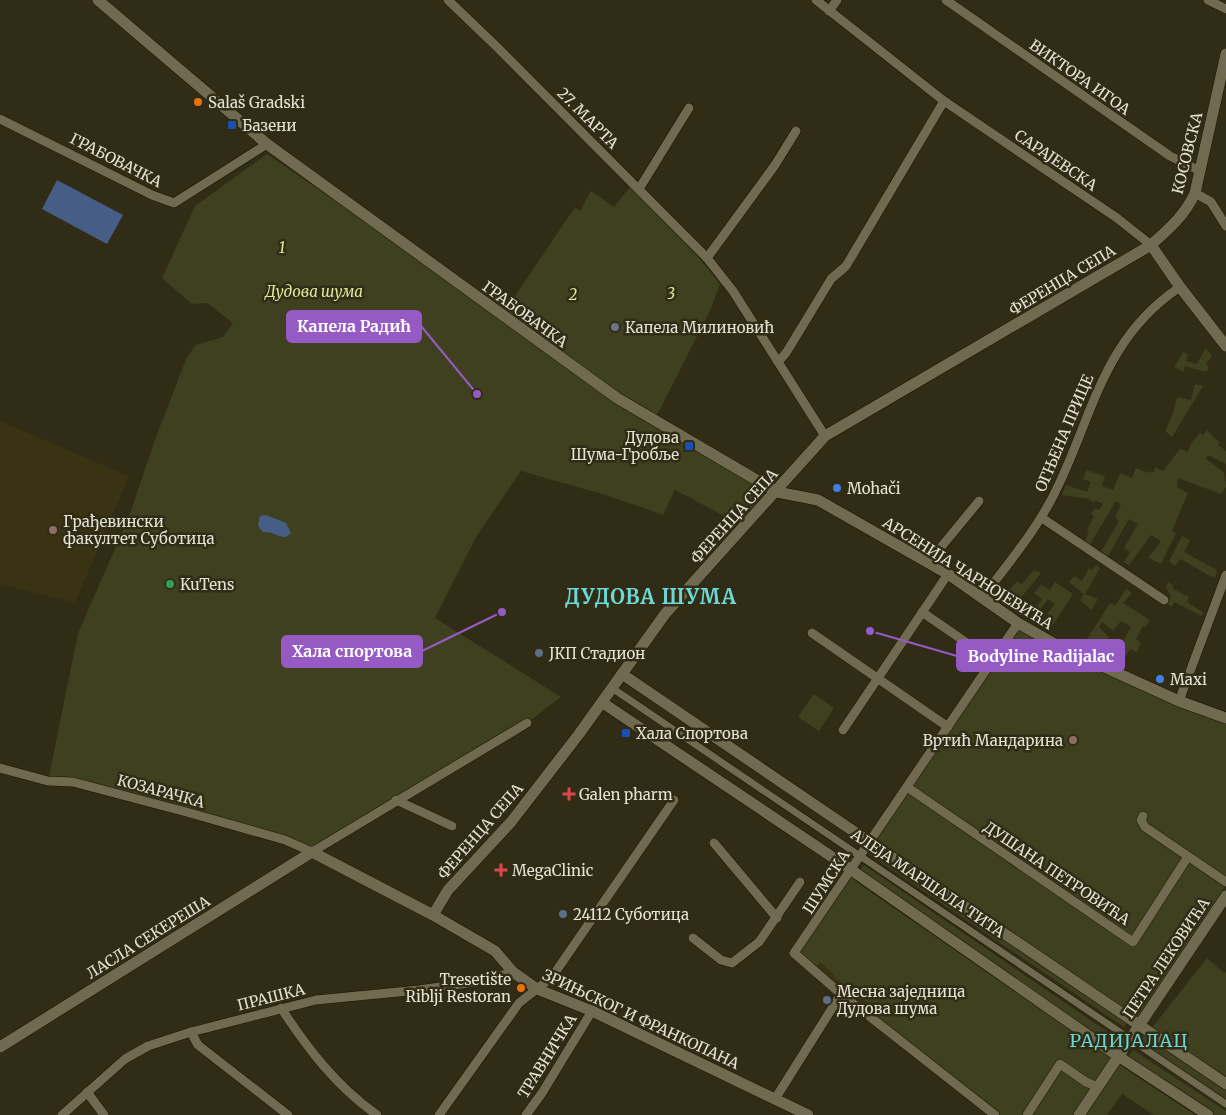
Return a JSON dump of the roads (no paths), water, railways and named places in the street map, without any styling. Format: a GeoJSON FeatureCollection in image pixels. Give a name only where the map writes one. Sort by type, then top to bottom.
{"type":"FeatureCollection","features":[{"type":"Feature","properties":{"kind":"street","name":"ГРАБОВАЧКА"},"geometry":{"type":"LineString","coordinates":[[98,0],[267,144],[617,398],[776,492]]}},
{"type":"Feature","properties":{"kind":"street","name":"27. МАРТА"},"geometry":{"type":"LineString","coordinates":[[448,0],[707,258],[733,291],[825,436]]}},
{"type":"Feature","properties":{"kind":"street","name":"САРАЈЕВСКА"},"geometry":{"type":"LineString","coordinates":[[816,0],[944,101],[1117,218],[1152,245]]}},
{"type":"Feature","properties":{"kind":"street"},"geometry":{"type":"LineString","coordinates":[[829,11],[837,0]]}},
{"type":"Feature","properties":{"kind":"street","name":"ВИКТОРА ИГОА"},"geometry":{"type":"LineString","coordinates":[[946,0],[1170,156],[1200,171]]}},
{"type":"Feature","properties":{"kind":"street"},"geometry":{"type":"LineString","coordinates":[[1208,0],[1226,9]]}},
{"type":"Feature","properties":{"kind":"street","name":"КОСОВСКА"},"geometry":{"type":"LineString","coordinates":[[1152,245],[1178,221],[1188,209],[1196,193],[1226,54]]}},
{"type":"Feature","properties":{"kind":"street"},"geometry":{"type":"LineString","coordinates":[[778,362],[786,353],[831,279],[846,266],[944,101]]}},
{"type":"Feature","properties":{"kind":"street"},"geometry":{"type":"LineString","coordinates":[[639,189],[689,108]]}},
{"type":"Feature","properties":{"kind":"street","name":"ГРАБОВАЧКА"},"geometry":{"type":"LineString","coordinates":[[0,119],[152,196],[174,203],[267,144]]}},
{"type":"Feature","properties":{"kind":"street"},"geometry":{"type":"LineString","coordinates":[[707,258],[775,165],[796,131]]}},
{"type":"Feature","properties":{"kind":"street"},"geometry":{"type":"LineString","coordinates":[[1196,193],[1212,202],[1226,226]]}},
{"type":"Feature","properties":{"kind":"street"},"geometry":{"type":"LineString","coordinates":[[1152,245],[1180,287],[1226,346]]}},
{"type":"Feature","properties":{"kind":"street","name":"ФЕРЕНЦА СЕПА"},"geometry":{"type":"LineString","coordinates":[[433,915],[448,890],[511,822],[603,703],[665,614],[825,436],[1152,245]]}},
{"type":"Feature","properties":{"kind":"street","name":"ОГЊЕНА ПРИЦЕ"},"geometry":{"type":"LineString","coordinates":[[983,597],[1042,518],[1060,484],[1107,368],[1126,338],[1166,296],[1180,287]]}},
{"type":"Feature","properties":{"kind":"street","name":"АРСЕНИЈА ЧАРНОЈЕВИЋА"},"geometry":{"type":"LineString","coordinates":[[776,492],[818,500],[948,574],[1018,623],[1060,647],[1178,701],[1226,718]]}},
{"type":"Feature","properties":{"kind":"street"},"geometry":{"type":"LineString","coordinates":[[928,563],[979,501]]}},
{"type":"Feature","properties":{"kind":"street"},"geometry":{"type":"LineString","coordinates":[[1042,518],[1164,600]]}},
{"type":"Feature","properties":{"kind":"street"},"geometry":{"type":"LineString","coordinates":[[842,730],[948,574]]}},
{"type":"Feature","properties":{"kind":"street"},"geometry":{"type":"LineString","coordinates":[[1178,701],[1226,575]]}},
{"type":"Feature","properties":{"kind":"street"},"geometry":{"type":"LineString","coordinates":[[922,612],[993,661]]}},
{"type":"Feature","properties":{"kind":"street","name":"ШУМСКА"},"geometry":{"type":"LineString","coordinates":[[840,994],[794,953],[1018,623]]}},
{"type":"Feature","properties":{"kind":"street"},"geometry":{"type":"LineString","coordinates":[[812,633],[948,727]]}},
{"type":"Feature","properties":{"kind":"street","name":"АЛЕЈА МАРШАЛА ТИТА"},"geometry":{"type":"LineString","coordinates":[[622,674],[869,844],[1226,1084]]}},
{"type":"Feature","properties":{"kind":"street","name":"АЛЕЈА МАРШАЛА ТИТА"},"geometry":{"type":"LineString","coordinates":[[612,688],[1226,1104]]}},
{"type":"Feature","properties":{"kind":"street"},"geometry":{"type":"LineString","coordinates":[[603,703],[850,869],[1119,1056],[1208,1115]]}},
{"type":"Feature","properties":{"kind":"street"},"geometry":{"type":"LineString","coordinates":[[312,852],[527,723]]}},
{"type":"Feature","properties":{"kind":"street","name":"КОЗАРАЧКА"},"geometry":{"type":"LineString","coordinates":[[0,768],[48,780],[73,782],[190,813],[285,840],[312,852]]}},
{"type":"Feature","properties":{"kind":"street","name":"ДУШАНА ПЕТРОВИЋА"},"geometry":{"type":"LineString","coordinates":[[907,787],[1133,942],[1187,858]]}},
{"type":"Feature","properties":{"kind":"street"},"geometry":{"type":"LineString","coordinates":[[396,800],[452,826]]}},
{"type":"Feature","properties":{"kind":"street"},"geometry":{"type":"LineString","coordinates":[[439,1115],[519,1003],[552,977],[674,800]]}},
{"type":"Feature","properties":{"kind":"street"},"geometry":{"type":"LineString","coordinates":[[1143,816],[1141,820],[1145,827],[1187,858],[1226,882]]}},
{"type":"Feature","properties":{"kind":"street"},"geometry":{"type":"LineString","coordinates":[[714,843],[778,918]]}},
{"type":"Feature","properties":{"kind":"street","name":"ЗРИЊСКОГ И ФРАНКОПАНА"},"geometry":{"type":"LineString","coordinates":[[312,852],[433,915],[495,951],[513,972],[537,989],[592,1011],[775,1099],[802,1114]]}},
{"type":"Feature","properties":{"kind":"street","name":"ЛАСЛА СЕКЕРЕША"},"geometry":{"type":"LineString","coordinates":[[0,1047],[312,852]]}},
{"type":"Feature","properties":{"kind":"street"},"geometry":{"type":"LineString","coordinates":[[693,938],[721,960],[732,963],[760,942],[778,918],[800,882]]}},
{"type":"Feature","properties":{"kind":"street","name":"ПЕТРА ЛЕКОВИЋА"},"geometry":{"type":"LineString","coordinates":[[1079,1115],[1224,903]]}},
{"type":"Feature","properties":{"kind":"street","name":"ПРАШКА"},"geometry":{"type":"LineString","coordinates":[[62,1115],[125,1059],[148,1046],[191,1032],[316,1000],[419,990],[482,981],[513,972]]}},
{"type":"Feature","properties":{"kind":"street"},"geometry":{"type":"LineString","coordinates":[[775,1099],[840,994],[994,1115]]}},
{"type":"Feature","properties":{"kind":"street"},"geometry":{"type":"LineString","coordinates":[[281,1008],[323,1068],[345,1090],[377,1115]]}},
{"type":"Feature","properties":{"kind":"street","name":"ТРАВНИЧКА"},"geometry":{"type":"LineString","coordinates":[[526,1115],[542,1093],[592,1011]]}},
{"type":"Feature","properties":{"kind":"street"},"geometry":{"type":"LineString","coordinates":[[191,1032],[198,1045],[288,1115]]}},
{"type":"Feature","properties":{"kind":"street"},"geometry":{"type":"LineString","coordinates":[[1027,1115],[1060,1064],[1086,1082],[1098,1087]]}},
{"type":"Feature","properties":{"kind":"street"},"geometry":{"type":"LineString","coordinates":[[87,1092],[104,1115]]}},
{"type":"Feature","properties":{"kind":"water"},"geometry":{"type":"Polygon","coordinates":[[[57,180],[123,215],[107,244],[42,209],[57,180]]]}},
{"type":"Feature","properties":{"kind":"water"},"geometry":{"type":"Polygon","coordinates":[[[266,515],[286,523],[291,533],[286,537],[263,532],[258,526],[260,516],[266,515]]]}},
{"type":"Feature","properties":{"kind":"place","name":"Salaš Gradski"},"geometry":{"type":"Point","coordinates":[198,102]}},
{"type":"Feature","properties":{"kind":"place","name":"Базени"},"geometry":{"type":"Point","coordinates":[232,125]}},
{"type":"Feature","properties":{"kind":"place","name":"Капела Милиновић"},"geometry":{"type":"Point","coordinates":[615,327]}},
{"type":"Feature","properties":{"kind":"place","name":"Капела Радић"},"geometry":{"type":"Point","coordinates":[477,394]}},
{"type":"Feature","properties":{"kind":"place","name":"Дудова Шума-Гробље"},"geometry":{"type":"Point","coordinates":[689,446]}},
{"type":"Feature","properties":{"kind":"place","name":"Mohači"},"geometry":{"type":"Point","coordinates":[837,488]}},
{"type":"Feature","properties":{"kind":"place","name":"Грађевински факултет Суботица"},"geometry":{"type":"Point","coordinates":[53,530]}},
{"type":"Feature","properties":{"kind":"place","name":"KuTens"},"geometry":{"type":"Point","coordinates":[170,584]}},
{"type":"Feature","properties":{"kind":"place","name":"Хала спортова"},"geometry":{"type":"Point","coordinates":[502,612]}},
{"type":"Feature","properties":{"kind":"place","name":"Bodyline Radijalac"},"geometry":{"type":"Point","coordinates":[870,631]}},
{"type":"Feature","properties":{"kind":"place","name":"ЈКП Стадион"},"geometry":{"type":"Point","coordinates":[539,653]}},
{"type":"Feature","properties":{"kind":"place","name":"Maxi"},"geometry":{"type":"Point","coordinates":[1160,679]}},
{"type":"Feature","properties":{"kind":"place","name":"Хала Спортова"},"geometry":{"type":"Point","coordinates":[626,733]}},
{"type":"Feature","properties":{"kind":"place","name":"Вртић Мандарина"},"geometry":{"type":"Point","coordinates":[1073,740]}},
{"type":"Feature","properties":{"kind":"place","name":"Galen pharm"},"geometry":{"type":"Point","coordinates":[569,794]}},
{"type":"Feature","properties":{"kind":"place","name":"MegaClinic"},"geometry":{"type":"Point","coordinates":[501,870]}},
{"type":"Feature","properties":{"kind":"place","name":"24112 Суботица"},"geometry":{"type":"Point","coordinates":[563,914]}},
{"type":"Feature","properties":{"kind":"place","name":"Tresetište Riblji Restoran"},"geometry":{"type":"Point","coordinates":[521,988]}},
{"type":"Feature","properties":{"kind":"place","name":"Месна заједница Дудова шума"},"geometry":{"type":"Point","coordinates":[827,1000]}},
{"type":"Feature","properties":{"kind":"district","name":"ДУДОВА ШУМА"},"geometry":{"type":"Point","coordinates":[651,596]}},
{"type":"Feature","properties":{"kind":"district","name":"РАДИЈАЛАЦ"},"geometry":{"type":"Point","coordinates":[1129,1040]}},
{"type":"Feature","properties":{"kind":"park label","name":"1"},"geometry":{"type":"Point","coordinates":[282,247]}},
{"type":"Feature","properties":{"kind":"park label","name":"Дудова шума"},"geometry":{"type":"Point","coordinates":[314,291]}},
{"type":"Feature","properties":{"kind":"park label","name":"3"},"geometry":{"type":"Point","coordinates":[671,293]}},
{"type":"Feature","properties":{"kind":"park label","name":"2"},"geometry":{"type":"Point","coordinates":[573,294]}}]}
